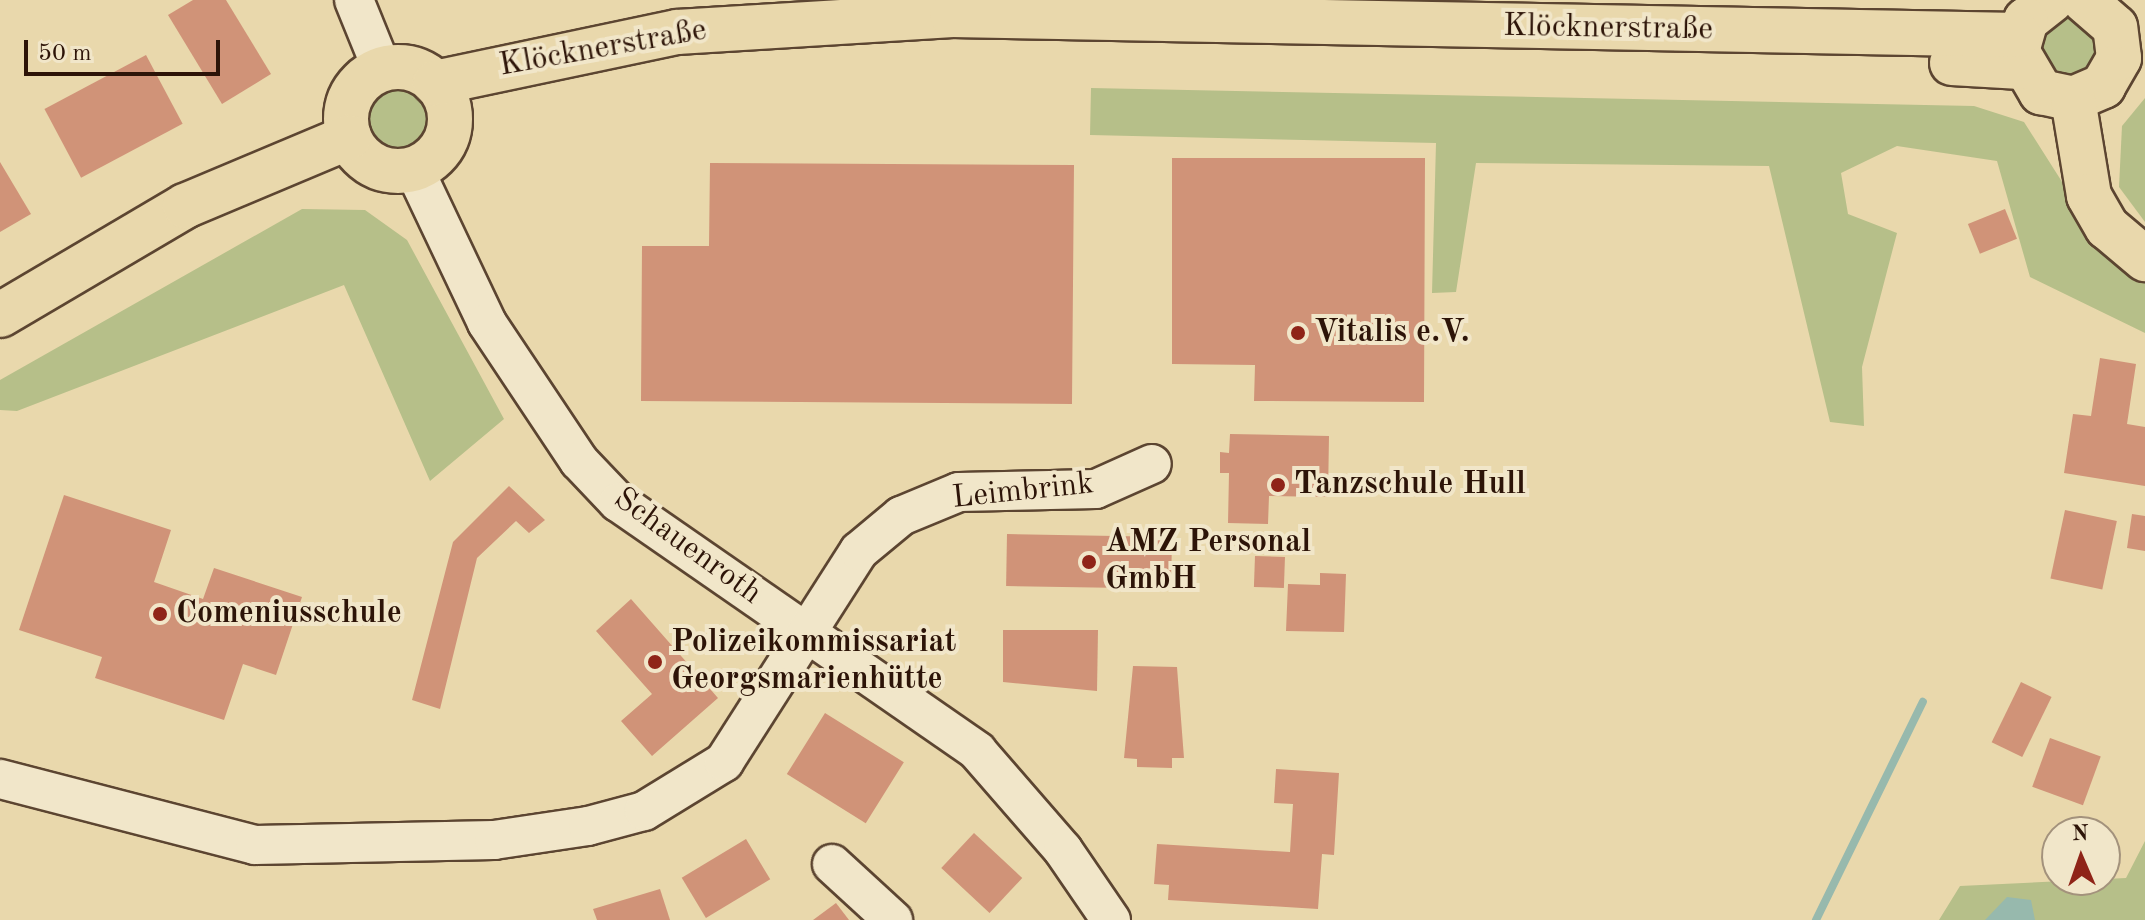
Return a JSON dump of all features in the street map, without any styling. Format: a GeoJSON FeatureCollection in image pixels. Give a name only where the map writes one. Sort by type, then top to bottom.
{"type":"FeatureCollection","features":[{"type":"Feature","properties":{"kind":"main road"},"geometry":{"type":"LineString","coordinates":[[2052,0],[2020,51],[2041,92],[2073,99],[2103,86],[2132,40],[2107,14],[2084,0]]}},
{"type":"Feature","properties":{"kind":"main road"},"geometry":{"type":"LineString","coordinates":[[1074,45],[1095,31],[1226,33],[1226,20]]}},
{"type":"Feature","properties":{"kind":"main road","name":"Klöcknerstraße"},"geometry":{"type":"LineString","coordinates":[[442,97],[574,50],[782,21],[1226,20],[2020,51]]}},
{"type":"Feature","properties":{"kind":"main road","name":"Klöcknerstraße"},"geometry":{"type":"LineString","coordinates":[[442,97],[750,50],[1074,45],[2020,51]]}},
{"type":"Feature","properties":{"kind":"main road"},"geometry":{"type":"LineString","coordinates":[[382,69],[414,69],[442,97],[441,150],[414,169],[368,162],[349,137],[348,104],[382,69]]}},
{"type":"Feature","properties":{"kind":"main road"},"geometry":{"type":"LineString","coordinates":[[2073,99],[2089,196],[2107,227],[2145,259]]}},
{"type":"Feature","properties":{"kind":"main road"},"geometry":{"type":"LineString","coordinates":[[0,315],[185,206],[349,137]]}},
{"type":"Feature","properties":{"kind":"street"},"geometry":{"type":"LineString","coordinates":[[354,0],[382,69]]}},
{"type":"Feature","properties":{"kind":"street","name":"Schauenroth"},"geometry":{"type":"LineString","coordinates":[[414,169],[487,323],[579,461],[618,502],[996,767],[1111,920]]}},
{"type":"Feature","properties":{"kind":"street","name":"Leimbrink"},"geometry":{"type":"LineString","coordinates":[[0,779],[255,845],[494,840],[588,826],[644,811],[724,762],[859,551],[901,516],[959,492],[1096,489],[1152,464]]}},
{"type":"Feature","properties":{"kind":"street"},"geometry":{"type":"LineString","coordinates":[[832,864],[893,920]]}},
{"type":"Feature","properties":{"kind":"green space"},"geometry":{"type":"Polygon","coordinates":[[[2067,13],[2102,34],[2091,73],[2060,79],[2042,66],[2040,32],[2067,13]]]}},
{"type":"Feature","properties":{"kind":"green space"},"geometry":{"type":"Polygon","coordinates":[[[398,84],[417,90],[427,100],[433,119],[427,138],[417,148],[398,154],[379,148],[369,138],[363,119],[369,100],[379,90],[398,84]]]}},
{"type":"Feature","properties":{"kind":"green space"},"geometry":{"type":"Polygon","coordinates":[[[1091,88],[1974,106],[2024,122],[2104,248],[2145,276],[2145,333],[2030,277],[1997,161],[1897,146],[1841,173],[1848,214],[1897,233],[1862,367],[1864,426],[1830,422],[1769,166],[1476,163],[1456,292],[1432,293],[1436,143],[1090,135],[1091,88]]]}},
{"type":"Feature","properties":{"kind":"green space"},"geometry":{"type":"Polygon","coordinates":[[[2145,98],[2145,222],[2119,187],[2122,126],[2145,98]]]}},
{"type":"Feature","properties":{"kind":"green space"},"geometry":{"type":"Polygon","coordinates":[[[302,209],[365,210],[407,240],[504,419],[430,481],[344,285],[17,411],[0,410],[0,380],[302,209]]]}},
{"type":"Feature","properties":{"kind":"green space"},"geometry":{"type":"Polygon","coordinates":[[[2145,841],[2145,920],[1939,920],[1960,886],[2041,882],[2041,896],[2121,896],[2121,878],[2126,878],[2145,841]]]}},
{"type":"Feature","properties":{"kind":"water"},"geometry":{"type":"Polygon","coordinates":[[[2007,897],[2031,900],[2035,920],[1985,920],[2007,897]]]}},
{"type":"Feature","properties":{"kind":"building"},"geometry":{"type":"Polygon","coordinates":[[[193,0],[226,0],[271,74],[222,104],[168,15],[193,0]]]}},
{"type":"Feature","properties":{"kind":"building"},"geometry":{"type":"Polygon","coordinates":[[[146,55],[183,124],[81,178],[44,109],[146,55]]]}},
{"type":"Feature","properties":{"kind":"building"},"geometry":{"type":"Polygon","coordinates":[[[1172,158],[1425,158],[1424,402],[1254,401],[1255,365],[1172,364],[1172,158]]]}},
{"type":"Feature","properties":{"kind":"building"},"geometry":{"type":"Polygon","coordinates":[[[0,162],[31,214],[0,232],[0,162]]]}},
{"type":"Feature","properties":{"kind":"building"},"geometry":{"type":"Polygon","coordinates":[[[710,163],[1074,165],[1072,404],[641,401],[642,246],[709,246],[710,163]]]}},
{"type":"Feature","properties":{"kind":"building"},"geometry":{"type":"Polygon","coordinates":[[[2005,209],[2017,239],[1980,254],[1968,224],[2005,209]]]}},
{"type":"Feature","properties":{"kind":"building"},"geometry":{"type":"Polygon","coordinates":[[[2100,358],[2136,364],[2127,424],[2145,427],[2145,486],[2064,473],[2073,414],[2091,416],[2100,358]]]}},
{"type":"Feature","properties":{"kind":"building","name":"Tanzschule Hull"},"geometry":{"type":"Polygon","coordinates":[[[1230,434],[1329,436],[1328,497],[1269,496],[1268,524],[1228,523],[1229,473],[1220,473],[1220,452],[1229,453],[1230,434]]]}},
{"type":"Feature","properties":{"kind":"building"},"geometry":{"type":"Polygon","coordinates":[[[509,486],[545,520],[529,533],[516,521],[477,558],[440,709],[412,700],[453,542],[509,486]]]}},
{"type":"Feature","properties":{"kind":"building","name":"Comeniusschule"},"geometry":{"type":"Polygon","coordinates":[[[64,495],[171,530],[154,582],[203,599],[214,568],[302,597],[276,675],[243,664],[224,720],[95,678],[102,657],[19,630],[64,495]]]}},
{"type":"Feature","properties":{"kind":"building"},"geometry":{"type":"Polygon","coordinates":[[[2065,510],[2117,521],[2102,589],[2050,578],[2065,510]]]}},
{"type":"Feature","properties":{"kind":"building"},"geometry":{"type":"Polygon","coordinates":[[[2132,514],[2145,516],[2145,551],[2127,548],[2132,514]]]}},
{"type":"Feature","properties":{"kind":"building","name":"AMZ Personal GmbH"},"geometry":{"type":"Polygon","coordinates":[[[1007,534],[1172,537],[1171,589],[1006,586],[1007,534]]]}},
{"type":"Feature","properties":{"kind":"building"},"geometry":{"type":"Polygon","coordinates":[[[1255,556],[1285,557],[1284,588],[1254,587],[1255,556]]]}},
{"type":"Feature","properties":{"kind":"building"},"geometry":{"type":"Polygon","coordinates":[[[1320,573],[1346,574],[1344,632],[1286,631],[1288,584],[1320,585],[1320,573]]]}},
{"type":"Feature","properties":{"kind":"building","name":"Polizeikommissariat Georgsmarienhütte"},"geometry":{"type":"Polygon","coordinates":[[[631,599],[718,698],[652,756],[621,721],[652,694],[596,631],[631,599]]]}},
{"type":"Feature","properties":{"kind":"building"},"geometry":{"type":"Polygon","coordinates":[[[1003,630],[1098,630],[1097,691],[1003,682],[1003,630]]]}},
{"type":"Feature","properties":{"kind":"building"},"geometry":{"type":"Polygon","coordinates":[[[1133,666],[1177,667],[1184,758],[1172,758],[1172,768],[1137,767],[1137,759],[1124,758],[1133,666]]]}},
{"type":"Feature","properties":{"kind":"building"},"geometry":{"type":"Polygon","coordinates":[[[2021,682],[2052,697],[2022,757],[1992,742],[2021,682]]]}},
{"type":"Feature","properties":{"kind":"building"},"geometry":{"type":"Polygon","coordinates":[[[825,713],[904,762],[866,823],[787,774],[825,713]]]}},
{"type":"Feature","properties":{"kind":"building"},"geometry":{"type":"Polygon","coordinates":[[[2050,738],[2101,756],[2083,805],[2032,787],[2050,738]]]}},
{"type":"Feature","properties":{"kind":"building"},"geometry":{"type":"Polygon","coordinates":[[[1276,769],[1339,773],[1334,855],[1322,854],[1318,909],[1168,900],[1169,885],[1154,884],[1157,844],[1290,852],[1293,804],[1274,803],[1276,769]]]}},
{"type":"Feature","properties":{"kind":"building"},"geometry":{"type":"Polygon","coordinates":[[[974,833],[1022,878],[990,913],[941,868],[974,833]]]}},
{"type":"Feature","properties":{"kind":"building"},"geometry":{"type":"Polygon","coordinates":[[[746,839],[770,879],[706,918],[682,878],[746,839]]]}},
{"type":"Feature","properties":{"kind":"building"},"geometry":{"type":"Polygon","coordinates":[[[660,889],[670,920],[597,920],[593,909],[660,889]]]}},
{"type":"Feature","properties":{"kind":"building"},"geometry":{"type":"Polygon","coordinates":[[[836,903],[849,920],[813,920],[836,903]]]}},
{"type":"Feature","properties":{"kind":"waterway"},"geometry":{"type":"LineString","coordinates":[[1816,920],[1923,702]]}},
{"type":"Feature","properties":{"kind":"place","name":"Vitalis e.V."},"geometry":{"type":"Point","coordinates":[1298,333]}},
{"type":"Feature","properties":{"kind":"place","name":"Tanzschule Hull"},"geometry":{"type":"Point","coordinates":[1278,485]}},
{"type":"Feature","properties":{"kind":"place","name":"AMZ Personal GmbH"},"geometry":{"type":"Point","coordinates":[1089,562]}},
{"type":"Feature","properties":{"kind":"place","name":"Comeniusschule"},"geometry":{"type":"Point","coordinates":[160,614]}},
{"type":"Feature","properties":{"kind":"place","name":"Polizeikommissariat Georgsmarienhütte"},"geometry":{"type":"Point","coordinates":[655,662]}}]}
